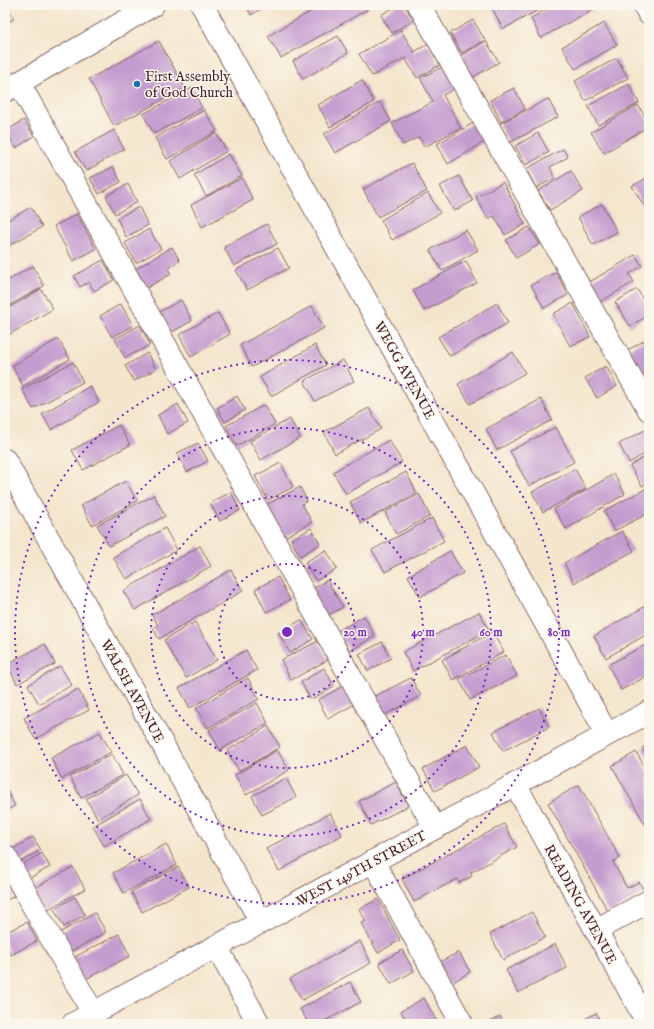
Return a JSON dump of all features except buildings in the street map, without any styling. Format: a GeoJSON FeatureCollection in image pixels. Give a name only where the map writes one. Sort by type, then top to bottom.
{"type":"FeatureCollection","features":[{"type":"Feature","properties":{"kind":"street"},"geometry":{"type":"LineString","coordinates":[[153,5],[12,87],[435,828]]}},
{"type":"Feature","properties":{"kind":"street","name":"WEGG AVENUE"},"geometry":{"type":"LineString","coordinates":[[202,5],[607,734]]}},
{"type":"Feature","properties":{"kind":"street"},"geometry":{"type":"LineString","coordinates":[[419,5],[649,410]]}},
{"type":"Feature","properties":{"kind":"street"},"geometry":{"type":"LineString","coordinates":[[644,5],[649,14]]}},
{"type":"Feature","properties":{"kind":"street","name":"WALSH AVENUE"},"geometry":{"type":"LineString","coordinates":[[5,460],[262,922]]}},
{"type":"Feature","properties":{"kind":"street","name":"WEST 149TH STREET"},"geometry":{"type":"LineString","coordinates":[[73,1024],[649,712]]}},
{"type":"Feature","properties":{"kind":"street","name":"READING AVENUE"},"geometry":{"type":"LineString","coordinates":[[515,784],[648,1024]]}},
{"type":"Feature","properties":{"kind":"street"},"geometry":{"type":"LineString","coordinates":[[5,856],[93,1013]]}},
{"type":"Feature","properties":{"kind":"street"},"geometry":{"type":"LineString","coordinates":[[373,861],[462,1024]]}},
{"type":"Feature","properties":{"kind":"street"},"geometry":{"type":"LineString","coordinates":[[596,930],[649,901]]}},
{"type":"Feature","properties":{"kind":"street"},"geometry":{"type":"LineString","coordinates":[[216,946],[259,1024]]}},
{"type":"Feature","properties":{"kind":"place","name":"First Assembly of God Church"},"geometry":{"type":"Point","coordinates":[137,84]}}]}
